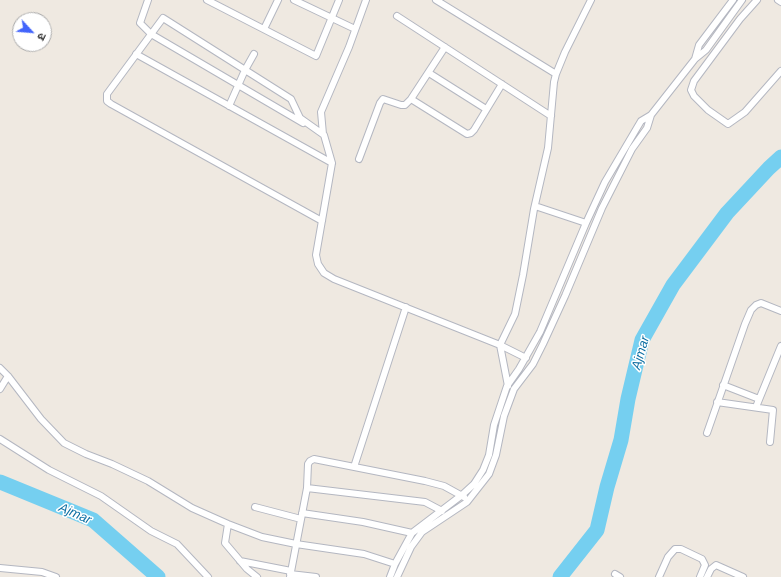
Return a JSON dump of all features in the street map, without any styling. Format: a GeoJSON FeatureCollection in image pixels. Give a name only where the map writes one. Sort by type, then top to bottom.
{"type":"FeatureCollection","features":[{"type":"Feature","properties":{"kind":"street"},"geometry":{"type":"LineString","coordinates":[[148,0],[140,23],[151,34],[324,135]]}},
{"type":"Feature","properties":{"kind":"street"},"geometry":{"type":"LineString","coordinates":[[207,0],[316,56],[339,0]]}},
{"type":"Feature","properties":{"kind":"street"},"geometry":{"type":"LineString","coordinates":[[264,29],[278,0]]}},
{"type":"Feature","properties":{"kind":"street"},"geometry":{"type":"LineString","coordinates":[[294,0],[356,29]]}},
{"type":"Feature","properties":{"kind":"street"},"geometry":{"type":"LineString","coordinates":[[366,0],[356,29],[321,112],[324,135],[332,163],[316,255],[318,264],[324,273],[334,279],[500,345],[526,358]]}},
{"type":"Feature","properties":{"kind":"street"},"geometry":{"type":"LineString","coordinates":[[436,0],[556,74]]}},
{"type":"Feature","properties":{"kind":"street"},"geometry":{"type":"LineString","coordinates":[[507,386],[500,345],[515,314],[535,206],[548,148],[556,74],[565,52],[592,0]]}},
{"type":"Feature","properties":{"kind":"street"},"geometry":{"type":"LineString","coordinates":[[695,59],[699,45],[733,0]]}},
{"type":"Feature","properties":{"kind":"street"},"geometry":{"type":"LineString","coordinates":[[390,577],[395,564],[412,533],[462,495],[474,484],[483,470],[489,455],[494,426],[507,386],[526,358],[540,332],[605,182],[641,121],[651,115],[695,59],[706,50],[742,0]]}},
{"type":"Feature","properties":{"kind":"street"},"geometry":{"type":"LineString","coordinates":[[757,0],[740,18],[694,81],[691,90],[694,96],[708,110],[728,124],[745,112],[781,71]]}},
{"type":"Feature","properties":{"kind":"street"},"geometry":{"type":"LineString","coordinates":[[397,16],[551,116]]}},
{"type":"Feature","properties":{"kind":"street"},"geometry":{"type":"LineString","coordinates":[[322,221],[110,104],[107,101],[107,94],[163,18],[291,99],[300,118],[324,135]]}},
{"type":"Feature","properties":{"kind":"street"},"geometry":{"type":"LineString","coordinates":[[359,159],[380,103],[383,99],[405,105],[411,99],[445,48]]}},
{"type":"Feature","properties":{"kind":"street"},"geometry":{"type":"LineString","coordinates":[[136,54],[332,163]]}},
{"type":"Feature","properties":{"kind":"street"},"geometry":{"type":"LineString","coordinates":[[229,106],[254,54]]}},
{"type":"Feature","properties":{"kind":"street"},"geometry":{"type":"LineString","coordinates":[[428,73],[486,109]]}},
{"type":"Feature","properties":{"kind":"street"},"geometry":{"type":"LineString","coordinates":[[411,99],[467,134],[474,130],[502,84]]}},
{"type":"Feature","properties":{"kind":"street"},"geometry":{"type":"LineString","coordinates":[[397,577],[411,547],[422,532],[467,502],[489,474],[496,455],[504,416],[514,389],[533,364],[543,344],[602,208],[632,149],[647,128],[651,115]]}},
{"type":"Feature","properties":{"kind":"street"},"geometry":{"type":"LineString","coordinates":[[594,205],[602,208]]}},
{"type":"Feature","properties":{"kind":"street"},"geometry":{"type":"LineString","coordinates":[[535,206],[586,223]]}},
{"type":"Feature","properties":{"kind":"street"},"geometry":{"type":"LineString","coordinates":[[707,433],[744,324],[751,310],[756,305],[762,303],[781,310]]}},
{"type":"Feature","properties":{"kind":"street"},"geometry":{"type":"LineString","coordinates":[[354,467],[406,308]]}},
{"type":"Feature","properties":{"kind":"street"},"geometry":{"type":"LineString","coordinates":[[756,407],[780,350]]}},
{"type":"Feature","properties":{"kind":"street"},"geometry":{"type":"LineString","coordinates":[[0,368],[8,376],[41,419],[64,443],[148,480],[192,508],[262,537],[296,544],[364,554],[395,564]]}},
{"type":"Feature","properties":{"kind":"street"},"geometry":{"type":"LineString","coordinates":[[0,389],[8,376]]}},
{"type":"Feature","properties":{"kind":"street"},"geometry":{"type":"LineString","coordinates":[[723,385],[759,400]]}},
{"type":"Feature","properties":{"kind":"street"},"geometry":{"type":"LineString","coordinates":[[507,386],[514,389]]}},
{"type":"Feature","properties":{"kind":"street"},"geometry":{"type":"LineString","coordinates":[[717,402],[781,411]]}},
{"type":"Feature","properties":{"kind":"street"},"geometry":{"type":"LineString","coordinates":[[770,442],[773,410]]}},
{"type":"Feature","properties":{"kind":"street"},"geometry":{"type":"LineString","coordinates":[[0,439],[49,470],[101,496],[151,531],[177,544],[208,577]]}},
{"type":"Feature","properties":{"kind":"street"},"geometry":{"type":"LineString","coordinates":[[290,574],[307,488],[308,464],[314,459],[444,486],[462,495],[467,502]]}},
{"type":"Feature","properties":{"kind":"street"},"geometry":{"type":"LineString","coordinates":[[307,488],[425,502],[442,511]]}},
{"type":"Feature","properties":{"kind":"street"},"geometry":{"type":"LineString","coordinates":[[255,507],[301,516],[363,522],[412,533]]}},
{"type":"Feature","properties":{"kind":"street"},"geometry":{"type":"LineString","coordinates":[[228,524],[225,543],[246,569],[257,577]]}},
{"type":"Feature","properties":{"kind":"street"},"geometry":{"type":"LineString","coordinates":[[659,577],[668,557],[675,549],[681,549],[702,559],[705,565],[700,577]]}},
{"type":"Feature","properties":{"kind":"street"},"geometry":{"type":"LineString","coordinates":[[240,561],[290,574],[316,577]]}},
{"type":"Feature","properties":{"kind":"street"},"geometry":{"type":"LineString","coordinates":[[707,577],[711,569],[716,565],[743,577]]}},
{"type":"Feature","properties":{"kind":"street"},"geometry":{"type":"LineString","coordinates":[[0,568],[22,574],[42,572],[56,577]]}},
{"type":"Feature","properties":{"kind":"waterway","name":"Ajmar"},"geometry":{"type":"LineString","coordinates":[[560,577],[597,530],[607,487],[621,440],[628,399],[642,340],[673,285],[727,213],[781,157]]}},
{"type":"Feature","properties":{"kind":"waterway","name":"Ajmar"},"geometry":{"type":"LineString","coordinates":[[0,482],[93,520],[158,577]]}}]}
